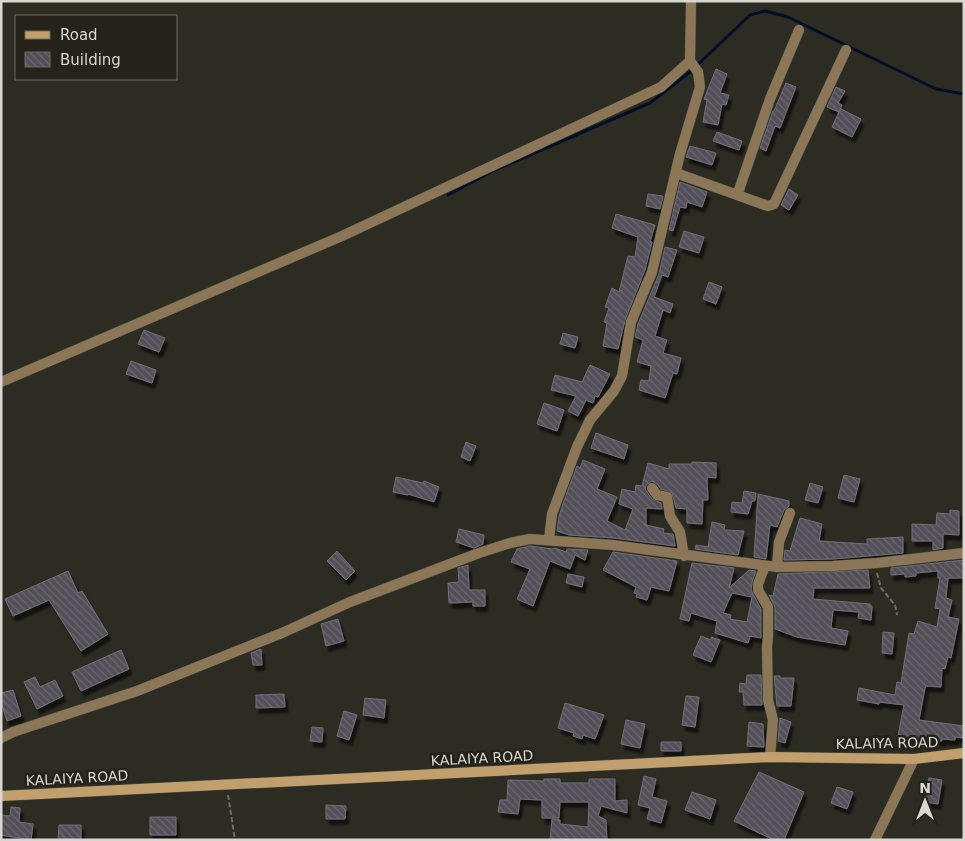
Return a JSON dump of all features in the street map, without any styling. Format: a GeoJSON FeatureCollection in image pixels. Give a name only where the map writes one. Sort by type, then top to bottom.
{"type":"FeatureCollection","features":[{"type":"Feature","properties":{"kind":"main road","name":"KALAIYA ROAD"},"geometry":{"type":"LineString","coordinates":[[1,796],[770,757],[914,759],[964,753]]}},
{"type":"Feature","properties":{"kind":"street"},"geometry":{"type":"LineString","coordinates":[[549,539],[552,514],[577,447],[590,420],[614,391],[622,376],[631,322],[652,272],[676,173],[700,87],[694,66],[691,1]]}},
{"type":"Feature","properties":{"kind":"street"},"geometry":{"type":"LineString","coordinates":[[735,194],[739,190],[770,99],[799,30]]}},
{"type":"Feature","properties":{"kind":"street"},"geometry":{"type":"LineString","coordinates":[[676,173],[768,206],[774,204],[846,50]]}},
{"type":"Feature","properties":{"kind":"street"},"geometry":{"type":"LineString","coordinates":[[1,382],[360,228],[661,87],[694,66]]}},
{"type":"Feature","properties":{"kind":"street"},"geometry":{"type":"LineString","coordinates":[[652,488],[657,495],[668,497],[670,516],[680,532],[684,556]]}},
{"type":"Feature","properties":{"kind":"street"},"geometry":{"type":"LineString","coordinates":[[777,567],[779,542],[790,513]]}},
{"type":"Feature","properties":{"kind":"street"},"geometry":{"type":"LineString","coordinates":[[1,738],[13,732],[146,687],[282,633],[350,602],[479,553],[530,539],[613,545],[777,567],[877,563],[964,553]]}},
{"type":"Feature","properties":{"kind":"street"},"geometry":{"type":"LineString","coordinates":[[765,566],[758,584],[758,590],[768,608],[768,700],[773,720],[770,757]]}},
{"type":"Feature","properties":{"kind":"street"},"geometry":{"type":"LineString","coordinates":[[875,840],[914,759]]}},
{"type":"Feature","properties":{"kind":"path"},"geometry":{"type":"LineString","coordinates":[[877,563],[881,588],[895,605],[897,615]]}},
{"type":"Feature","properties":{"kind":"path"},"geometry":{"type":"LineString","coordinates":[[226,785],[235,840]]}},
{"type":"Feature","properties":{"kind":"building"},"geometry":{"type":"Polygon","coordinates":[[[716,69],[727,74],[720,93],[729,95],[726,105],[722,104],[718,125],[703,122],[707,100],[704,99],[716,69]]]}},
{"type":"Feature","properties":{"kind":"building"},"geometry":{"type":"Polygon","coordinates":[[[786,83],[796,87],[780,128],[775,126],[766,151],[760,148],[773,111],[786,83]]]}},
{"type":"Feature","properties":{"kind":"building"},"geometry":{"type":"Polygon","coordinates":[[[836,87],[845,91],[838,103],[842,105],[839,112],[827,107],[836,87]]]}},
{"type":"Feature","properties":{"kind":"building"},"geometry":{"type":"Polygon","coordinates":[[[841,109],[861,119],[852,137],[832,127],[841,109]]]}},
{"type":"Feature","properties":{"kind":"building"},"geometry":{"type":"Polygon","coordinates":[[[717,132],[742,141],[739,150],[713,141],[717,132]]]}},
{"type":"Feature","properties":{"kind":"building"},"geometry":{"type":"Polygon","coordinates":[[[690,146],[716,153],[712,165],[686,157],[690,146]]]}},
{"type":"Feature","properties":{"kind":"building"},"geometry":{"type":"Polygon","coordinates":[[[680,182],[707,192],[702,207],[687,202],[686,208],[680,207],[673,231],[669,230],[680,182]]]}},
{"type":"Feature","properties":{"kind":"building"},"geometry":{"type":"Polygon","coordinates":[[[789,189],[798,195],[789,210],[781,205],[789,189]]]}},
{"type":"Feature","properties":{"kind":"building"},"geometry":{"type":"Polygon","coordinates":[[[648,194],[663,196],[660,209],[646,206],[648,194]]]}},
{"type":"Feature","properties":{"kind":"building"},"geometry":{"type":"Polygon","coordinates":[[[616,214],[655,225],[645,270],[625,320],[618,349],[603,346],[607,323],[604,322],[609,308],[605,307],[612,288],[619,292],[628,256],[635,257],[638,237],[612,228],[616,214]]]}},
{"type":"Feature","properties":{"kind":"building"},"geometry":{"type":"Polygon","coordinates":[[[684,231],[704,237],[699,253],[679,247],[684,231]]]}},
{"type":"Feature","properties":{"kind":"building"},"geometry":{"type":"Polygon","coordinates":[[[665,247],[677,250],[668,277],[662,275],[654,297],[673,304],[670,313],[663,310],[655,336],[667,340],[663,353],[681,358],[677,374],[673,373],[665,398],[639,390],[641,380],[649,381],[651,366],[637,362],[643,340],[635,337],[638,324],[659,274],[665,247]]]}},
{"type":"Feature","properties":{"kind":"building"},"geometry":{"type":"Polygon","coordinates":[[[709,282],[722,287],[716,304],[703,299],[709,282]]]}},
{"type":"Feature","properties":{"kind":"building"},"geometry":{"type":"Polygon","coordinates":[[[144,330],[165,338],[159,352],[138,344],[144,330]]]}},
{"type":"Feature","properties":{"kind":"building"},"geometry":{"type":"Polygon","coordinates":[[[563,333],[578,337],[575,348],[560,344],[563,333]]]}},
{"type":"Feature","properties":{"kind":"building"},"geometry":{"type":"Polygon","coordinates":[[[131,361],[156,370],[152,383],[126,374],[131,361]]]}},
{"type":"Feature","properties":{"kind":"building"},"geometry":{"type":"Polygon","coordinates":[[[590,365],[610,374],[598,397],[595,396],[593,403],[586,400],[578,416],[568,411],[576,396],[551,390],[555,375],[582,382],[590,365]]]}},
{"type":"Feature","properties":{"kind":"building"},"geometry":{"type":"Polygon","coordinates":[[[544,403],[564,410],[557,431],[537,424],[544,403]]]}},
{"type":"Feature","properties":{"kind":"building"},"geometry":{"type":"Polygon","coordinates":[[[596,433],[628,445],[624,459],[591,448],[596,433]]]}},
{"type":"Feature","properties":{"kind":"building"},"geometry":{"type":"Polygon","coordinates":[[[466,442],[476,446],[470,461],[461,457],[466,442]]]}},
{"type":"Feature","properties":{"kind":"building"},"geometry":{"type":"Polygon","coordinates":[[[583,460],[605,469],[597,489],[617,497],[607,521],[625,530],[633,509],[619,504],[622,489],[635,492],[636,485],[642,486],[648,463],[669,469],[669,464],[692,464],[692,462],[716,463],[716,478],[707,477],[708,500],[703,500],[702,524],[687,523],[687,509],[676,508],[672,493],[661,489],[652,481],[646,485],[645,489],[652,499],[661,503],[662,509],[646,508],[646,525],[664,529],[663,533],[673,534],[675,546],[614,538],[569,535],[557,531],[559,516],[565,498],[577,466],[580,468],[583,460]]]}},
{"type":"Feature","properties":{"kind":"building"},"geometry":{"type":"Polygon","coordinates":[[[844,475],[860,479],[854,502],[838,498],[844,475]]]}},
{"type":"Feature","properties":{"kind":"building"},"geometry":{"type":"Polygon","coordinates":[[[396,477],[423,483],[424,481],[439,487],[434,502],[408,494],[393,492],[396,477]]]}},
{"type":"Feature","properties":{"kind":"building"},"geometry":{"type":"Polygon","coordinates":[[[810,483],[823,487],[818,503],[805,500],[810,483]]]}},
{"type":"Feature","properties":{"kind":"building"},"geometry":{"type":"Polygon","coordinates":[[[744,491],[756,493],[755,501],[752,501],[748,514],[731,512],[732,502],[742,503],[744,491]]]}},
{"type":"Feature","properties":{"kind":"building"},"geometry":{"type":"Polygon","coordinates":[[[758,494],[789,501],[789,506],[784,510],[777,527],[770,525],[766,559],[754,557],[758,494]]]}},
{"type":"Feature","properties":{"kind":"building"},"geometry":{"type":"Polygon","coordinates":[[[950,510],[959,511],[959,535],[943,534],[943,548],[933,550],[933,541],[912,541],[912,524],[936,525],[937,513],[950,514],[950,510]]]}},
{"type":"Feature","properties":{"kind":"building"},"geometry":{"type":"Polygon","coordinates":[[[800,518],[822,524],[819,541],[867,544],[867,539],[903,537],[903,553],[833,559],[784,560],[785,550],[790,551],[800,518]]]}},
{"type":"Feature","properties":{"kind":"building"},"geometry":{"type":"Polygon","coordinates":[[[712,522],[725,525],[724,530],[744,531],[738,555],[695,549],[696,545],[708,547],[712,522]]]}},
{"type":"Feature","properties":{"kind":"building"},"geometry":{"type":"Polygon","coordinates":[[[459,529],[484,535],[483,544],[474,548],[456,542],[459,529]]]}},
{"type":"Feature","properties":{"kind":"building"},"geometry":{"type":"Polygon","coordinates":[[[530,546],[555,548],[566,552],[567,549],[588,550],[585,560],[575,555],[570,569],[550,561],[533,606],[517,599],[530,569],[511,562],[517,549],[530,546]]]}},
{"type":"Feature","properties":{"kind":"building"},"geometry":{"type":"Polygon","coordinates":[[[337,551],[355,571],[346,580],[327,561],[337,551]]]}},
{"type":"Feature","properties":{"kind":"building"},"geometry":{"type":"Polygon","coordinates":[[[613,552],[677,561],[669,591],[651,587],[647,600],[636,597],[637,594],[634,593],[636,587],[603,570],[613,552]]]}},
{"type":"Feature","properties":{"kind":"building"},"geometry":{"type":"Polygon","coordinates":[[[964,560],[964,578],[948,578],[946,598],[952,600],[948,617],[959,619],[951,658],[948,657],[945,669],[942,668],[941,687],[926,686],[919,720],[964,726],[964,738],[955,737],[955,740],[942,739],[942,741],[898,736],[904,705],[879,702],[879,704],[857,700],[859,688],[895,695],[897,682],[901,683],[909,633],[914,634],[918,621],[937,627],[940,609],[935,608],[940,578],[938,578],[938,571],[916,573],[916,576],[905,577],[905,574],[891,575],[891,568],[964,560]]]}},
{"type":"Feature","properties":{"kind":"building"},"geometry":{"type":"Polygon","coordinates":[[[692,563],[734,568],[729,588],[749,570],[756,571],[751,590],[761,609],[761,638],[750,636],[748,643],[715,633],[717,621],[691,613],[689,621],[680,619],[692,563]],[[732,593],[723,613],[731,615],[730,619],[747,622],[752,597],[732,593]]]}},
{"type":"Feature","properties":{"kind":"building"},"geometry":{"type":"Polygon","coordinates":[[[468,565],[469,590],[485,590],[485,606],[473,606],[473,602],[449,603],[448,583],[459,582],[458,568],[468,565]]]}},
{"type":"Feature","properties":{"kind":"building"},"geometry":{"type":"Polygon","coordinates":[[[868,570],[870,588],[814,588],[813,599],[870,604],[872,606],[871,620],[858,618],[859,612],[833,610],[831,628],[848,631],[845,645],[797,637],[775,629],[775,607],[769,595],[773,596],[778,574],[868,570]]]}},
{"type":"Feature","properties":{"kind":"building"},"geometry":{"type":"Polygon","coordinates":[[[68,571],[78,593],[82,591],[108,634],[81,651],[49,600],[13,616],[5,599],[68,571]]]}},
{"type":"Feature","properties":{"kind":"building"},"geometry":{"type":"Polygon","coordinates":[[[568,574],[584,577],[582,587],[566,583],[568,574]]]}},
{"type":"Feature","properties":{"kind":"building"},"geometry":{"type":"Polygon","coordinates":[[[338,619],[344,641],[326,646],[321,624],[338,619]]]}},
{"type":"Feature","properties":{"kind":"building"},"geometry":{"type":"Polygon","coordinates":[[[883,632],[894,633],[892,654],[882,653],[883,632]]]}},
{"type":"Feature","properties":{"kind":"building"},"geometry":{"type":"Polygon","coordinates":[[[701,636],[711,640],[711,637],[720,640],[711,662],[693,655],[701,636]]]}},
{"type":"Feature","properties":{"kind":"building"},"geometry":{"type":"Polygon","coordinates":[[[261,649],[262,665],[253,665],[251,653],[261,649]]]}},
{"type":"Feature","properties":{"kind":"building"},"geometry":{"type":"Polygon","coordinates":[[[121,650],[129,669],[81,691],[72,672],[121,650]]]}},
{"type":"Feature","properties":{"kind":"building"},"geometry":{"type":"Polygon","coordinates":[[[747,675],[761,675],[762,705],[744,705],[743,692],[739,692],[740,683],[746,684],[747,675]]]}},
{"type":"Feature","properties":{"kind":"building"},"geometry":{"type":"Polygon","coordinates":[[[774,676],[794,678],[791,706],[777,706],[774,676]]]}},
{"type":"Feature","properties":{"kind":"building"},"geometry":{"type":"Polygon","coordinates":[[[35,677],[40,687],[55,680],[63,696],[37,709],[24,682],[35,677]]]}},
{"type":"Feature","properties":{"kind":"building"},"geometry":{"type":"Polygon","coordinates":[[[13,690],[21,716],[7,721],[1,702],[1,693],[13,690]]]}},
{"type":"Feature","properties":{"kind":"building"},"geometry":{"type":"Polygon","coordinates":[[[284,694],[285,707],[256,708],[256,695],[284,694]]]}},
{"type":"Feature","properties":{"kind":"building"},"geometry":{"type":"Polygon","coordinates":[[[686,696],[699,697],[695,727],[682,725],[686,696]]]}},
{"type":"Feature","properties":{"kind":"building"},"geometry":{"type":"Polygon","coordinates":[[[365,698],[386,700],[384,718],[363,715],[365,698]]]}},
{"type":"Feature","properties":{"kind":"building"},"geometry":{"type":"Polygon","coordinates":[[[565,703],[604,715],[595,739],[583,735],[582,739],[573,736],[574,733],[558,728],[565,703]]]}},
{"type":"Feature","properties":{"kind":"building"},"geometry":{"type":"Polygon","coordinates":[[[344,711],[357,715],[349,740],[337,736],[344,711]]]}},
{"type":"Feature","properties":{"kind":"building"},"geometry":{"type":"Polygon","coordinates":[[[780,718],[791,722],[785,743],[778,741],[780,718]]]}},
{"type":"Feature","properties":{"kind":"building"},"geometry":{"type":"Polygon","coordinates":[[[626,720],[645,724],[640,748],[621,744],[626,720]]]}},
{"type":"Feature","properties":{"kind":"building"},"geometry":{"type":"Polygon","coordinates":[[[749,722],[763,724],[764,747],[747,746],[749,722]]]}},
{"type":"Feature","properties":{"kind":"building"},"geometry":{"type":"Polygon","coordinates":[[[312,727],[323,728],[322,742],[310,741],[312,727]]]}},
{"type":"Feature","properties":{"kind":"building"},"geometry":{"type":"Polygon","coordinates":[[[661,742],[681,742],[681,751],[661,751],[661,742]]]}},
{"type":"Feature","properties":{"kind":"building"},"geometry":{"type":"Polygon","coordinates":[[[759,772],[804,792],[784,840],[774,840],[734,821],[759,772]]]}},
{"type":"Feature","properties":{"kind":"building"},"geometry":{"type":"Polygon","coordinates":[[[644,776],[656,779],[652,797],[667,801],[661,823],[647,819],[650,808],[638,805],[644,776]]]}},
{"type":"Feature","properties":{"kind":"building"},"geometry":{"type":"Polygon","coordinates":[[[929,778],[942,780],[938,804],[925,802],[929,778]]]}},
{"type":"Feature","properties":{"kind":"building"},"geometry":{"type":"Polygon","coordinates":[[[544,779],[560,779],[560,783],[589,783],[589,779],[615,779],[615,801],[627,800],[627,813],[601,806],[598,816],[606,820],[607,840],[550,840],[552,819],[560,820],[560,824],[588,827],[589,802],[560,802],[559,818],[542,818],[542,800],[520,799],[518,814],[498,812],[500,800],[507,800],[508,780],[544,781],[544,779]]]}},
{"type":"Feature","properties":{"kind":"building"},"geometry":{"type":"Polygon","coordinates":[[[837,787],[853,792],[847,809],[831,803],[837,787]]]}},
{"type":"Feature","properties":{"kind":"building"},"geometry":{"type":"Polygon","coordinates":[[[692,792],[716,800],[710,819],[685,810],[692,792]]]}},
{"type":"Feature","properties":{"kind":"building"},"geometry":{"type":"Polygon","coordinates":[[[326,805],[346,806],[345,819],[326,819],[326,805]]]}},
{"type":"Feature","properties":{"kind":"building"},"geometry":{"type":"Polygon","coordinates":[[[11,807],[20,808],[19,822],[33,824],[31,840],[1,835],[1,815],[10,816],[11,807]]]}},
{"type":"Feature","properties":{"kind":"building"},"geometry":{"type":"Polygon","coordinates":[[[150,817],[176,817],[176,835],[150,835],[150,817]]]}},
{"type":"Feature","properties":{"kind":"building"},"geometry":{"type":"Polygon","coordinates":[[[59,825],[81,825],[81,840],[58,840],[59,825]]]}},
{"type":"Feature","properties":{"kind":"waterway"},"geometry":{"type":"LineString","coordinates":[[448,195],[493,171],[650,103],[690,72],[750,15],[765,11],[788,17],[936,89],[964,94]]}}]}
